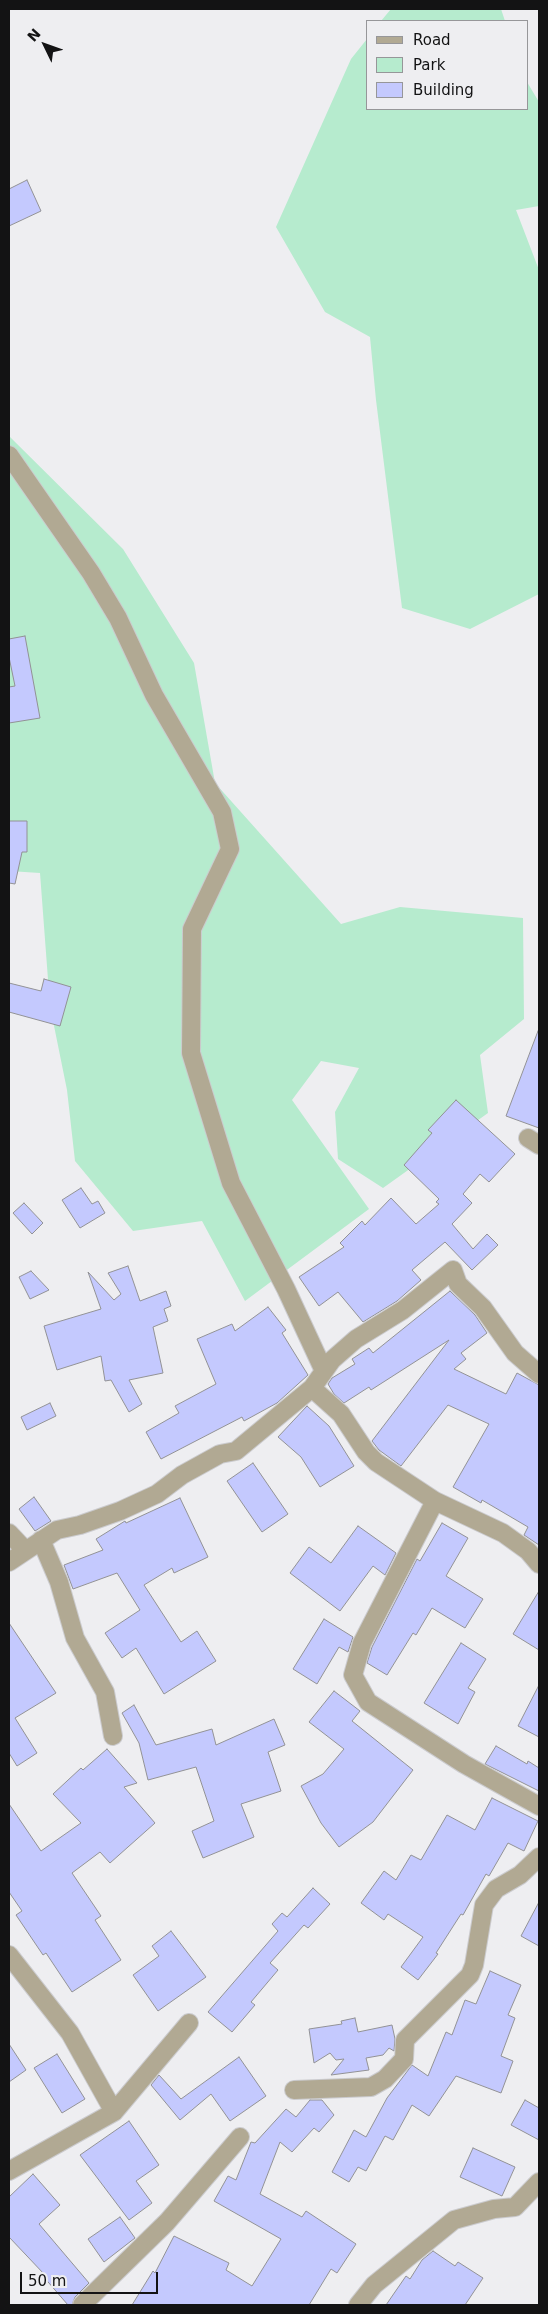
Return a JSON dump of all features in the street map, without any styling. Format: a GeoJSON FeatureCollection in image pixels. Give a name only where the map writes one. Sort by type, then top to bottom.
{"type":"FeatureCollection","features":[{"type":"Feature","properties":{"kind":"street"},"geometry":{"type":"LineString","coordinates":[[9,456],[91,574],[118,618],[154,695],[222,812],[230,849],[192,929],[191,1053],[231,1183],[286,1289],[324,1371]]}},
{"type":"Feature","properties":{"kind":"street"},"geometry":{"type":"LineString","coordinates":[[9,1562],[57,1530],[88,1522],[157,1494],[182,1475],[220,1454],[236,1451],[312,1388],[332,1360],[356,1339],[403,1310],[453,1270],[458,1284],[483,1308],[515,1353],[539,1374]]}},
{"type":"Feature","properties":{"kind":"street"},"geometry":{"type":"LineString","coordinates":[[312,1388],[341,1414],[366,1452],[376,1462],[435,1502],[503,1533],[528,1551],[539,1564]]}},
{"type":"Feature","properties":{"kind":"street"},"geometry":{"type":"LineString","coordinates":[[435,1502],[362,1643],[353,1675],[368,1702],[464,1764],[539,1806]]}},
{"type":"Feature","properties":{"kind":"street"},"geometry":{"type":"LineString","coordinates":[[9,1533],[25,1550]]}},
{"type":"Feature","properties":{"kind":"street"},"geometry":{"type":"LineString","coordinates":[[41,1540],[59,1582],[75,1638],[105,1692],[113,1736]]}},
{"type":"Feature","properties":{"kind":"street"},"geometry":{"type":"LineString","coordinates":[[294,2090],[371,2087],[385,2079],[404,2059],[405,2040],[470,1975],[474,1965],[484,1905],[496,1889],[520,1875],[539,1857]]}},
{"type":"Feature","properties":{"kind":"street"},"geometry":{"type":"LineString","coordinates":[[9,1955],[70,2033],[114,2112]]}},
{"type":"Feature","properties":{"kind":"street"},"geometry":{"type":"LineString","coordinates":[[9,2171],[114,2112],[190,2023]]}},
{"type":"Feature","properties":{"kind":"street"},"geometry":{"type":"LineString","coordinates":[[82,2305],[167,2222],[240,2137]]}},
{"type":"Feature","properties":{"kind":"street"},"geometry":{"type":"LineString","coordinates":[[358,2305],[374,2284],[454,2220],[494,2209],[515,2207],[539,2182]]}},
{"type":"Feature","properties":{"kind":"green space"},"geometry":{"type":"Polygon","coordinates":[[[391,9],[501,9],[505,20],[382,20],[391,9]]]}},
{"type":"Feature","properties":{"kind":"green space"},"geometry":{"type":"Polygon","coordinates":[[[366,40],[366,110],[528,110],[528,84],[539,102],[539,206],[516,210],[539,270],[539,594],[470,629],[402,608],[370,337],[325,312],[276,227],[351,59],[366,40]]]}},
{"type":"Feature","properties":{"kind":"green space"},"geometry":{"type":"Polygon","coordinates":[[[9,436],[123,549],[194,663],[215,783],[341,924],[400,907],[523,918],[524,1019],[480,1055],[488,1113],[383,1188],[338,1159],[335,1112],[359,1068],[321,1061],[292,1100],[369,1209],[245,1301],[202,1221],[133,1231],[75,1161],[67,1090],[50,1006],[40,873],[9,871],[9,436]]]}},
{"type":"Feature","properties":{"kind":"building"},"geometry":{"type":"Polygon","coordinates":[[[27,180],[41,211],[9,226],[9,189],[27,180]]]}},
{"type":"Feature","properties":{"kind":"building"},"geometry":{"type":"Polygon","coordinates":[[[25,636],[40,718],[9,723],[9,687],[15,686],[9,657],[9,639],[25,636]]]}},
{"type":"Feature","properties":{"kind":"building"},"geometry":{"type":"Polygon","coordinates":[[[9,821],[27,821],[27,852],[22,852],[15,884],[9,883],[9,821]]]}},
{"type":"Feature","properties":{"kind":"building"},"geometry":{"type":"Polygon","coordinates":[[[44,979],[71,987],[60,1026],[9,1012],[9,983],[41,991],[44,979]]]}},
{"type":"Feature","properties":{"kind":"building"},"geometry":{"type":"Polygon","coordinates":[[[539,1031],[539,1128],[506,1116],[539,1031]]]}},
{"type":"Feature","properties":{"kind":"building"},"geometry":{"type":"Polygon","coordinates":[[[456,1100],[515,1154],[489,1182],[480,1174],[463,1194],[472,1203],[452,1224],[473,1249],[487,1234],[498,1245],[472,1270],[445,1242],[412,1270],[421,1280],[397,1301],[363,1322],[338,1292],[319,1306],[299,1277],[344,1247],[340,1243],[362,1221],[365,1225],[391,1198],[416,1224],[439,1204],[436,1202],[439,1199],[404,1165],[432,1133],[428,1130],[456,1100]]]}},
{"type":"Feature","properties":{"kind":"building"},"geometry":{"type":"Polygon","coordinates":[[[81,1188],[92,1204],[98,1201],[105,1213],[80,1228],[62,1200],[81,1188]]]}},
{"type":"Feature","properties":{"kind":"building"},"geometry":{"type":"Polygon","coordinates":[[[24,1203],[43,1223],[32,1234],[13,1213],[24,1203]]]}},
{"type":"Feature","properties":{"kind":"building"},"geometry":{"type":"Polygon","coordinates":[[[128,1266],[140,1301],[166,1291],[171,1306],[164,1309],[168,1321],[153,1327],[163,1373],[129,1380],[142,1404],[129,1412],[111,1380],[105,1381],[101,1356],[57,1370],[44,1326],[101,1309],[88,1272],[114,1300],[121,1294],[108,1273],[128,1266]]]}},
{"type":"Feature","properties":{"kind":"building"},"geometry":{"type":"Polygon","coordinates":[[[31,1271],[49,1290],[30,1299],[19,1277],[31,1271]]]}},
{"type":"Feature","properties":{"kind":"building"},"geometry":{"type":"Polygon","coordinates":[[[450,1291],[475,1315],[487,1333],[461,1353],[466,1359],[454,1369],[506,1394],[517,1373],[539,1385],[539,1545],[524,1535],[528,1527],[482,1500],[481,1503],[453,1487],[489,1424],[448,1405],[401,1466],[379,1450],[372,1441],[449,1340],[371,1390],[369,1387],[344,1403],[334,1394],[328,1384],[332,1378],[355,1364],[352,1359],[369,1348],[373,1353],[450,1291]]]}},
{"type":"Feature","properties":{"kind":"building"},"geometry":{"type":"Polygon","coordinates":[[[268,1307],[286,1330],[282,1333],[308,1375],[277,1403],[244,1421],[242,1417],[161,1459],[146,1432],[179,1413],[175,1406],[216,1384],[197,1339],[232,1324],[235,1331],[268,1307]]]}},
{"type":"Feature","properties":{"kind":"building"},"geometry":{"type":"Polygon","coordinates":[[[50,1403],[56,1416],[27,1430],[21,1417],[50,1403]]]}},
{"type":"Feature","properties":{"kind":"building"},"geometry":{"type":"Polygon","coordinates":[[[307,1406],[329,1426],[354,1466],[320,1487],[301,1457],[278,1437],[307,1406]]]}},
{"type":"Feature","properties":{"kind":"building"},"geometry":{"type":"Polygon","coordinates":[[[253,1463],[288,1514],[262,1532],[227,1481],[253,1463]]]}},
{"type":"Feature","properties":{"kind":"building"},"geometry":{"type":"Polygon","coordinates":[[[34,1497],[51,1521],[35,1531],[19,1509],[34,1497]]]}},
{"type":"Feature","properties":{"kind":"building"},"geometry":{"type":"Polygon","coordinates":[[[180,1498],[208,1557],[174,1573],[172,1568],[144,1585],[181,1642],[197,1631],[216,1661],[164,1694],[136,1648],[122,1658],[105,1633],[140,1610],[117,1573],[73,1589],[64,1565],[103,1550],[96,1539],[125,1521],[126,1523],[180,1498]]]}},
{"type":"Feature","properties":{"kind":"building"},"geometry":{"type":"Polygon","coordinates":[[[442,1523],[468,1538],[446,1576],[483,1599],[465,1628],[432,1608],[416,1635],[413,1633],[387,1675],[367,1663],[372,1647],[417,1559],[420,1561],[442,1523]]]}},
{"type":"Feature","properties":{"kind":"building"},"geometry":{"type":"Polygon","coordinates":[[[358,1526],[396,1553],[385,1575],[373,1566],[340,1611],[290,1573],[309,1547],[331,1563],[358,1526]]]}},
{"type":"Feature","properties":{"kind":"building"},"geometry":{"type":"Polygon","coordinates":[[[539,1591],[539,1650],[513,1634],[539,1591]]]}},
{"type":"Feature","properties":{"kind":"building"},"geometry":{"type":"Polygon","coordinates":[[[324,1619],[353,1637],[348,1652],[339,1647],[317,1684],[293,1669],[324,1619]]]}},
{"type":"Feature","properties":{"kind":"building"},"geometry":{"type":"Polygon","coordinates":[[[9,1623],[56,1693],[15,1718],[37,1753],[17,1766],[9,1753],[9,1623]]]}},
{"type":"Feature","properties":{"kind":"building"},"geometry":{"type":"Polygon","coordinates":[[[461,1643],[486,1659],[468,1688],[475,1692],[458,1724],[424,1703],[461,1643]]]}},
{"type":"Feature","properties":{"kind":"building"},"geometry":{"type":"Polygon","coordinates":[[[539,1685],[539,1737],[518,1726],[539,1685]]]}},
{"type":"Feature","properties":{"kind":"building"},"geometry":{"type":"Polygon","coordinates":[[[334,1691],[360,1711],[352,1721],[413,1770],[373,1822],[339,1847],[321,1823],[301,1786],[323,1774],[344,1749],[309,1722],[334,1691]]]}},
{"type":"Feature","properties":{"kind":"building"},"geometry":{"type":"Polygon","coordinates":[[[134,1705],[156,1745],[212,1729],[216,1745],[274,1719],[285,1745],[268,1752],[281,1791],[241,1804],[254,1837],[203,1858],[192,1831],[214,1821],[196,1767],[148,1780],[139,1743],[122,1713],[134,1705]]]}},
{"type":"Feature","properties":{"kind":"building"},"geometry":{"type":"Polygon","coordinates":[[[496,1746],[527,1764],[528,1761],[539,1768],[539,1791],[485,1764],[496,1746]]]}},
{"type":"Feature","properties":{"kind":"building"},"geometry":{"type":"Polygon","coordinates":[[[107,1749],[137,1783],[124,1787],[155,1823],[110,1863],[100,1852],[72,1873],[101,1916],[95,1920],[121,1960],[72,1992],[46,1953],[43,1955],[16,1915],[22,1911],[9,1892],[9,1804],[41,1851],[81,1823],[53,1794],[81,1768],[83,1770],[107,1749]]]}},
{"type":"Feature","properties":{"kind":"building"},"geometry":{"type":"Polygon","coordinates":[[[492,1798],[538,1821],[524,1851],[508,1843],[489,1876],[486,1874],[463,1915],[461,1914],[436,1953],[438,1954],[418,1980],[401,1967],[423,1937],[388,1914],[384,1920],[361,1903],[384,1871],[396,1880],[411,1855],[421,1860],[447,1815],[475,1830],[492,1798]]]}},
{"type":"Feature","properties":{"kind":"building"},"geometry":{"type":"Polygon","coordinates":[[[313,1888],[330,1904],[308,1928],[304,1925],[270,1963],[278,1970],[251,2002],[255,2005],[232,2032],[208,2012],[278,1931],[272,1924],[282,1913],[287,1917],[313,1888]]]}},
{"type":"Feature","properties":{"kind":"building"},"geometry":{"type":"Polygon","coordinates":[[[539,1902],[539,1946],[521,1936],[539,1902]]]}},
{"type":"Feature","properties":{"kind":"building"},"geometry":{"type":"Polygon","coordinates":[[[171,1931],[206,1977],[158,2011],[133,1975],[159,1956],[152,1946],[171,1931]]]}},
{"type":"Feature","properties":{"kind":"building"},"geometry":{"type":"Polygon","coordinates":[[[490,1971],[521,1985],[508,2015],[515,2018],[501,2056],[513,2061],[501,2093],[456,2076],[429,2116],[412,2105],[393,2140],[385,2136],[366,2171],[358,2167],[349,2182],[332,2172],[354,2130],[366,2137],[387,2098],[412,2065],[428,2076],[446,2032],[452,2035],[465,2000],[476,2004],[490,1971]]]}},
{"type":"Feature","properties":{"kind":"building"},"geometry":{"type":"Polygon","coordinates":[[[355,2018],[358,2032],[392,2025],[395,2039],[394,2051],[389,2048],[383,2055],[366,2058],[369,2070],[331,2075],[344,2059],[336,2060],[330,2053],[314,2063],[309,2029],[342,2024],[341,2021],[355,2018]]]}},
{"type":"Feature","properties":{"kind":"building"},"geometry":{"type":"Polygon","coordinates":[[[9,2044],[26,2070],[9,2082],[9,2044]]]}},
{"type":"Feature","properties":{"kind":"building"},"geometry":{"type":"Polygon","coordinates":[[[57,2054],[85,2099],[62,2113],[34,2068],[57,2054]]]}},
{"type":"Feature","properties":{"kind":"building"},"geometry":{"type":"Polygon","coordinates":[[[239,2057],[266,2096],[230,2121],[211,2094],[180,2120],[151,2085],[159,2075],[181,2099],[239,2057]]]}},
{"type":"Feature","properties":{"kind":"building"},"geometry":{"type":"Polygon","coordinates":[[[310,2100],[322,2100],[334,2115],[319,2132],[314,2128],[292,2152],[280,2142],[260,2194],[302,2217],[306,2211],[356,2244],[337,2273],[331,2269],[309,2305],[132,2305],[153,2271],[155,2273],[174,2236],[229,2263],[226,2270],[252,2286],[281,2239],[214,2201],[228,2176],[236,2180],[251,2142],[255,2143],[286,2109],[296,2117],[310,2100]]]}},
{"type":"Feature","properties":{"kind":"building"},"geometry":{"type":"Polygon","coordinates":[[[525,2100],[539,2108],[539,2140],[511,2125],[525,2100]]]}},
{"type":"Feature","properties":{"kind":"building"},"geometry":{"type":"Polygon","coordinates":[[[129,2121],[159,2165],[136,2181],[152,2203],[129,2220],[80,2155],[129,2121]]]}},
{"type":"Feature","properties":{"kind":"building"},"geometry":{"type":"Polygon","coordinates":[[[473,2148],[515,2167],[502,2196],[460,2177],[473,2148]]]}},
{"type":"Feature","properties":{"kind":"building"},"geometry":{"type":"Polygon","coordinates":[[[33,2174],[60,2205],[39,2224],[89,2283],[75,2297],[72,2305],[68,2305],[42,2275],[44,2274],[9,2237],[9,2197],[33,2174]]]}},
{"type":"Feature","properties":{"kind":"building"},"geometry":{"type":"Polygon","coordinates":[[[120,2217],[135,2238],[104,2262],[88,2239],[120,2217]]]}},
{"type":"Feature","properties":{"kind":"building"},"geometry":{"type":"Polygon","coordinates":[[[433,2251],[455,2266],[458,2262],[483,2278],[465,2305],[386,2305],[406,2276],[410,2279],[422,2260],[433,2251]]]}}]}
